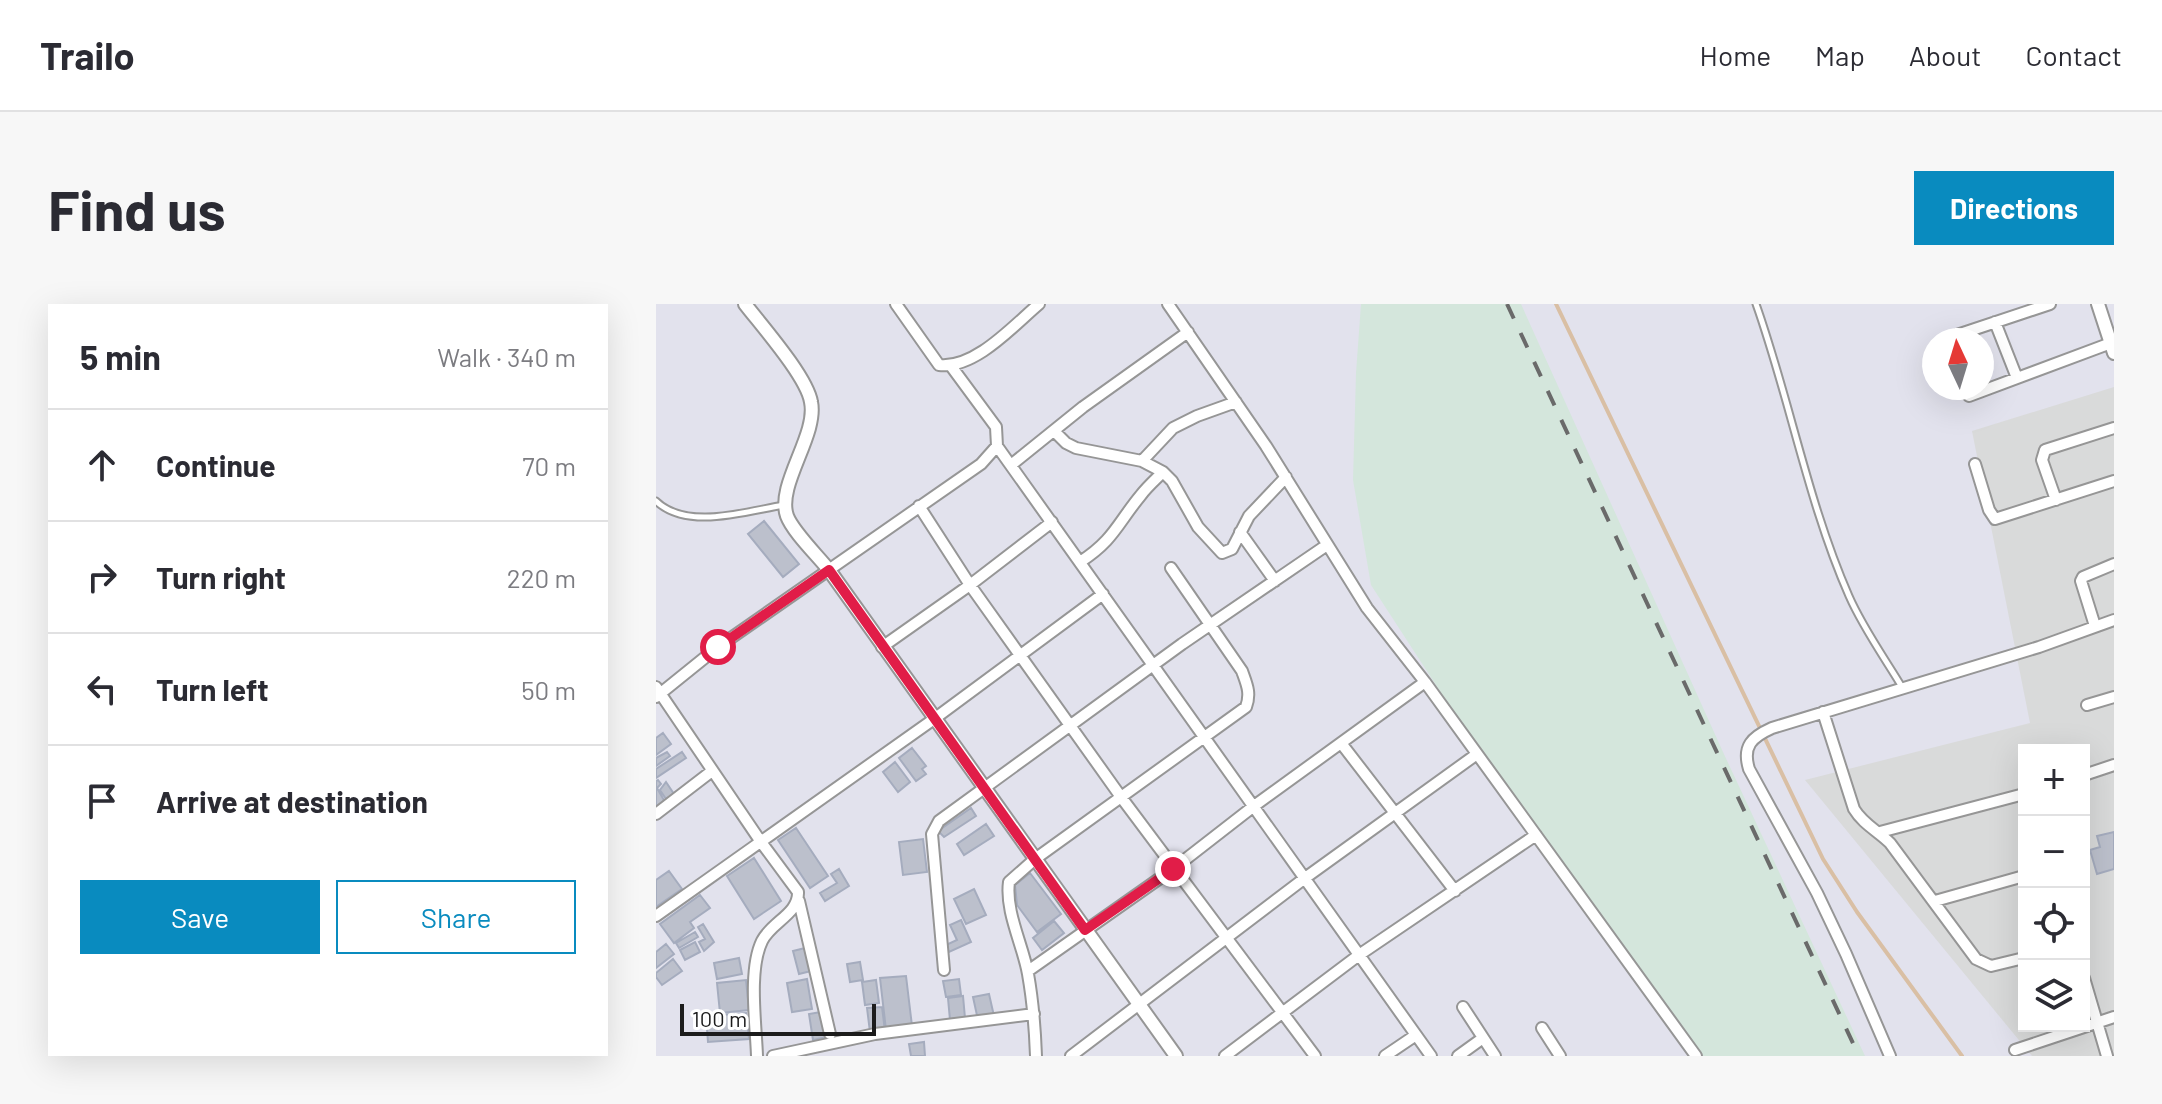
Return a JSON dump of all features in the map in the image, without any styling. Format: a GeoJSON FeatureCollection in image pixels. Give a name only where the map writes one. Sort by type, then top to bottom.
{"type":"FeatureCollection","features":[{"type":"Feature","properties":{"kind":"street"},"geometry":{"type":"LineString","coordinates":[[745,304],[805,385],[811,402],[811,421],[785,505],[787,518],[829,570],[1176,1056]]}},
{"type":"Feature","properties":{"kind":"street"},"geometry":{"type":"LineString","coordinates":[[896,304],[939,365],[951,366],[965,363],[978,355],[1039,304]]}},
{"type":"Feature","properties":{"kind":"street"},"geometry":{"type":"LineString","coordinates":[[1168,304],[1286,477],[1367,608],[1425,682],[1696,1056]]}},
{"type":"Feature","properties":{"kind":"street"},"geometry":{"type":"LineString","coordinates":[[1977,328],[2050,304]]}},
{"type":"Feature","properties":{"kind":"street"},"geometry":{"type":"LineString","coordinates":[[1994,387],[2112,348],[2098,304]]}},
{"type":"Feature","properties":{"kind":"street"},"geometry":{"type":"LineString","coordinates":[[1995,322],[2017,378]]}},
{"type":"Feature","properties":{"kind":"street"},"geometry":{"type":"LineString","coordinates":[[1011,465],[1188,332]]}},
{"type":"Feature","properties":{"kind":"street"},"geometry":{"type":"LineString","coordinates":[[951,366],[996,427],[997,446],[1431,1056]]}},
{"type":"Feature","properties":{"kind":"street"},"geometry":{"type":"LineString","coordinates":[[1142,461],[1173,428],[1236,402]]}},
{"type":"Feature","properties":{"kind":"street"},"geometry":{"type":"LineString","coordinates":[[2056,500],[2042,460],[2045,450],[2114,428]]}},
{"type":"Feature","properties":{"kind":"street"},"geometry":{"type":"LineString","coordinates":[[1054,431],[1076,448],[1142,461],[1163,472],[1172,481],[1198,527],[1222,553],[1232,549],[1249,516],[1286,477]]}},
{"type":"Feature","properties":{"kind":"street"},"geometry":{"type":"LineString","coordinates":[[830,1034],[798,892],[658,692],[981,464],[997,446]]}},
{"type":"Feature","properties":{"kind":"street"},"geometry":{"type":"LineString","coordinates":[[1975,464],[1989,510],[1995,519],[2114,481]]}},
{"type":"Feature","properties":{"kind":"street"},"geometry":{"type":"LineString","coordinates":[[1080,562],[1112,537],[1141,495],[1163,472]]}},
{"type":"Feature","properties":{"kind":"street"},"geometry":{"type":"LineString","coordinates":[[919,506],[970,585],[1069,725],[1173,869],[1315,1056]]}},
{"type":"Feature","properties":{"kind":"street"},"geometry":{"type":"LineString","coordinates":[[882,647],[1052,522]]}},
{"type":"Feature","properties":{"kind":"street"},"geometry":{"type":"LineString","coordinates":[[1240,532],[1275,581]]}},
{"type":"Feature","properties":{"kind":"street"},"geometry":{"type":"LineString","coordinates":[[944,970],[932,834],[939,821],[1153,665],[1327,545]]}},
{"type":"Feature","properties":{"kind":"street"},"geometry":{"type":"LineString","coordinates":[[2095,626],[2081,581],[2083,577],[2114,564]]}},
{"type":"Feature","properties":{"kind":"street"},"geometry":{"type":"LineString","coordinates":[[1036,1056],[1028,971],[1008,890],[1009,882],[1035,859],[1246,707],[1249,698],[1242,671],[1171,568]]}},
{"type":"Feature","properties":{"kind":"street"},"geometry":{"type":"LineString","coordinates":[[656,916],[934,719],[1103,594]]}},
{"type":"Feature","properties":{"kind":"street"},"geometry":{"type":"LineString","coordinates":[[1890,1056],[1817,893],[1749,769],[1745,757],[1747,748],[1754,736],[1772,728],[2039,647],[2114,620]]}},
{"type":"Feature","properties":{"kind":"street"},"geometry":{"type":"LineString","coordinates":[[1028,971],[1173,869],[1425,682]]}},
{"type":"Feature","properties":{"kind":"street"},"geometry":{"type":"LineString","coordinates":[[2087,705],[2114,697]]}},
{"type":"Feature","properties":{"kind":"street"},"geometry":{"type":"LineString","coordinates":[[1823,712],[1860,820],[1880,832],[1976,959],[1991,966],[2018,959]]}},
{"type":"Feature","properties":{"kind":"street"},"geometry":{"type":"LineString","coordinates":[[1341,743],[1455,891]]}},
{"type":"Feature","properties":{"kind":"street"},"geometry":{"type":"LineString","coordinates":[[1071,1056],[1305,878],[1477,754]]}},
{"type":"Feature","properties":{"kind":"street"},"geometry":{"type":"LineString","coordinates":[[2090,774],[2113,769]]}},
{"type":"Feature","properties":{"kind":"street"},"geometry":{"type":"LineString","coordinates":[[656,814],[712,771]]}},
{"type":"Feature","properties":{"kind":"street"},"geometry":{"type":"LineString","coordinates":[[1880,832],[2018,796]]}},
{"type":"Feature","properties":{"kind":"street"},"geometry":{"type":"LineString","coordinates":[[1225,1056],[1359,955],[1536,835]]}},
{"type":"Feature","properties":{"kind":"street"},"geometry":{"type":"LineString","coordinates":[[1935,901],[2018,878]]}},
{"type":"Feature","properties":{"kind":"street"},"geometry":{"type":"LineString","coordinates":[[757,1056],[756,958],[772,926],[792,911],[799,901]]}},
{"type":"Feature","properties":{"kind":"street"},"geometry":{"type":"LineString","coordinates":[[2090,997],[2107,1056]]}},
{"type":"Feature","properties":{"kind":"street"},"geometry":{"type":"LineString","coordinates":[[1463,1007],[1495,1056]]}},
{"type":"Feature","properties":{"kind":"street"},"geometry":{"type":"LineString","coordinates":[[776,1055],[875,1034],[1034,1014]]}},
{"type":"Feature","properties":{"kind":"street"},"geometry":{"type":"LineString","coordinates":[[2015,1050],[2114,1017]]}},
{"type":"Feature","properties":{"kind":"street"},"geometry":{"type":"LineString","coordinates":[[1542,1028],[1560,1056]]}},
{"type":"Feature","properties":{"kind":"street"},"geometry":{"type":"LineString","coordinates":[[1385,1056],[1416,1035]]}},
{"type":"Feature","properties":{"kind":"street"},"geometry":{"type":"LineString","coordinates":[[1458,1056],[1483,1038]]}},
{"type":"Feature","properties":{"kind":"lane"},"geometry":{"type":"LineString","coordinates":[[1756,304],[1819,515],[1841,574],[1864,623],[1902,687]]}},
{"type":"Feature","properties":{"kind":"lane"},"geometry":{"type":"LineString","coordinates":[[656,501],[677,514],[698,516],[785,505]]}},
{"type":"Feature","properties":{"kind":"shaded area"},"geometry":{"type":"Polygon","coordinates":[[[1361,304],[1521,304],[1723,752],[1865,1056],[1700,1056],[1445,699],[1371,585],[1353,480],[1361,304]]]}},
{"type":"Feature","properties":{"kind":"shaded area"},"geometry":{"type":"Polygon","coordinates":[[[2114,387],[2114,1056],[2032,1056],[1805,780],[2030,723],[1972,431],[2114,387]]]}},
{"type":"Feature","properties":{"kind":"building"},"geometry":{"type":"Polygon","coordinates":[[[764,521],[799,564],[783,577],[748,534],[764,521]]]}},
{"type":"Feature","properties":{"kind":"building"},"geometry":{"type":"Polygon","coordinates":[[[663,733],[671,744],[656,755],[656,738],[663,733]]]}},
{"type":"Feature","properties":{"kind":"building"},"geometry":{"type":"Polygon","coordinates":[[[912,748],[926,766],[922,769],[926,774],[916,781],[899,758],[912,748]]]}},
{"type":"Feature","properties":{"kind":"building"},"geometry":{"type":"Polygon","coordinates":[[[667,752],[670,756],[656,766],[656,758],[667,752]]]}},
{"type":"Feature","properties":{"kind":"building"},"geometry":{"type":"Polygon","coordinates":[[[682,752],[686,758],[656,778],[656,769],[682,752]]]}},
{"type":"Feature","properties":{"kind":"building"},"geometry":{"type":"Polygon","coordinates":[[[895,762],[910,782],[898,792],[883,772],[895,762]]]}},
{"type":"Feature","properties":{"kind":"building"},"geometry":{"type":"Polygon","coordinates":[[[656,781],[661,784],[657,788],[665,802],[656,807],[656,781]]]}},
{"type":"Feature","properties":{"kind":"building"},"geometry":{"type":"Polygon","coordinates":[[[666,782],[674,794],[666,799],[660,790],[666,782]]]}},
{"type":"Feature","properties":{"kind":"building"},"geometry":{"type":"Polygon","coordinates":[[[971,808],[976,816],[944,837],[938,831],[971,808]]]}},
{"type":"Feature","properties":{"kind":"building"},"geometry":{"type":"Polygon","coordinates":[[[986,824],[994,836],[964,855],[957,844],[986,824]]]}},
{"type":"Feature","properties":{"kind":"building"},"geometry":{"type":"Polygon","coordinates":[[[796,828],[828,876],[810,888],[778,840],[796,828]]]}},
{"type":"Feature","properties":{"kind":"building"},"geometry":{"type":"Polygon","coordinates":[[[2114,832],[2114,869],[2097,874],[2090,850],[2100,847],[2097,836],[2114,832]]]}},
{"type":"Feature","properties":{"kind":"building"},"geometry":{"type":"Polygon","coordinates":[[[923,839],[927,872],[903,875],[899,842],[923,839]]]}},
{"type":"Feature","properties":{"kind":"building"},"geometry":{"type":"Polygon","coordinates":[[[754,858],[781,901],[754,919],[727,876],[754,858]]]}},
{"type":"Feature","properties":{"kind":"building"},"geometry":{"type":"Polygon","coordinates":[[[839,869],[849,886],[825,901],[820,893],[837,883],[831,874],[839,869]]]}},
{"type":"Feature","properties":{"kind":"building"},"geometry":{"type":"Polygon","coordinates":[[[669,871],[682,889],[656,907],[656,880],[669,871]]]}},
{"type":"Feature","properties":{"kind":"building"},"geometry":{"type":"Polygon","coordinates":[[[1030,873],[1061,914],[1037,932],[1017,905],[1015,885],[1030,873]]]}},
{"type":"Feature","properties":{"kind":"building"},"geometry":{"type":"Polygon","coordinates":[[[974,889],[986,915],[966,924],[954,899],[974,889]]]}},
{"type":"Feature","properties":{"kind":"building"},"geometry":{"type":"Polygon","coordinates":[[[700,895],[710,908],[690,922],[694,928],[674,943],[660,924],[700,895]]]}},
{"type":"Feature","properties":{"kind":"building"},"geometry":{"type":"Polygon","coordinates":[[[961,920],[971,942],[949,952],[946,945],[957,940],[950,925],[961,920]]]}},
{"type":"Feature","properties":{"kind":"building"},"geometry":{"type":"Polygon","coordinates":[[[1054,921],[1064,933],[1042,950],[1033,938],[1054,921]]]}},
{"type":"Feature","properties":{"kind":"building"},"geometry":{"type":"Polygon","coordinates":[[[703,924],[714,942],[704,951],[699,942],[705,939],[698,927],[703,924]]]}},
{"type":"Feature","properties":{"kind":"building"},"geometry":{"type":"Polygon","coordinates":[[[695,932],[698,937],[679,948],[676,943],[695,932]]]}},
{"type":"Feature","properties":{"kind":"building"},"geometry":{"type":"Polygon","coordinates":[[[695,942],[700,952],[685,960],[680,950],[695,942]]]}},
{"type":"Feature","properties":{"kind":"building"},"geometry":{"type":"Polygon","coordinates":[[[666,944],[674,954],[656,968],[656,952],[666,944]]]}},
{"type":"Feature","properties":{"kind":"building"},"geometry":{"type":"Polygon","coordinates":[[[809,947],[815,970],[799,974],[793,951],[809,947]]]}},
{"type":"Feature","properties":{"kind":"building"},"geometry":{"type":"Polygon","coordinates":[[[739,958],[742,974],[717,979],[714,963],[739,958]]]}},
{"type":"Feature","properties":{"kind":"building"},"geometry":{"type":"Polygon","coordinates":[[[673,959],[682,971],[662,985],[656,973],[673,959]]]}},
{"type":"Feature","properties":{"kind":"building"},"geometry":{"type":"Polygon","coordinates":[[[860,962],[863,980],[850,982],[847,964],[860,962]]]}},
{"type":"Feature","properties":{"kind":"building"},"geometry":{"type":"Polygon","coordinates":[[[906,976],[912,1026],[886,1030],[880,978],[906,976]]]}},
{"type":"Feature","properties":{"kind":"building"},"geometry":{"type":"Polygon","coordinates":[[[807,979],[812,1009],[792,1012],[787,983],[807,979]]]}},
{"type":"Feature","properties":{"kind":"building"},"geometry":{"type":"Polygon","coordinates":[[[959,979],[961,995],[946,997],[943,981],[959,979]]]}},
{"type":"Feature","properties":{"kind":"building"},"geometry":{"type":"Polygon","coordinates":[[[746,980],[749,1010],[720,1013],[717,983],[746,980]]]}},
{"type":"Feature","properties":{"kind":"building"},"geometry":{"type":"Polygon","coordinates":[[[876,980],[879,1003],[865,1005],[862,982],[876,980]]]}},
{"type":"Feature","properties":{"kind":"building"},"geometry":{"type":"Polygon","coordinates":[[[989,994],[994,1016],[978,1020],[973,997],[989,994]]]}},
{"type":"Feature","properties":{"kind":"building"},"geometry":{"type":"Polygon","coordinates":[[[963,996],[965,1018],[950,1020],[948,998],[963,996]]]}},
{"type":"Feature","properties":{"kind":"building"},"geometry":{"type":"Polygon","coordinates":[[[882,1007],[885,1031],[870,1032],[867,1008],[882,1007]]]}},
{"type":"Feature","properties":{"kind":"building"},"geometry":{"type":"Polygon","coordinates":[[[827,1011],[832,1036],[813,1040],[809,1014],[827,1011]]]}},
{"type":"Feature","properties":{"kind":"building"},"geometry":{"type":"Polygon","coordinates":[[[746,1013],[749,1039],[708,1042],[706,1016],[746,1013]]]}},
{"type":"Feature","properties":{"kind":"building"},"geometry":{"type":"Polygon","coordinates":[[[924,1042],[925,1056],[911,1056],[909,1044],[924,1042]]]}},
{"type":"Feature","properties":{"kind":"waterway"},"geometry":{"type":"LineString","coordinates":[[1556,304],[1823,859],[1857,912],[1962,1056]]}},
{"type":"Feature","properties":{"kind":"railway"},"geometry":{"type":"LineString","coordinates":[[1507,304],[1859,1056]]}},
{"type":"Feature","properties":{"kind":"route"},"geometry":{"type":"LineString","coordinates":[[718,647],[829,570],[1085,930],[1173,869]]}}]}
